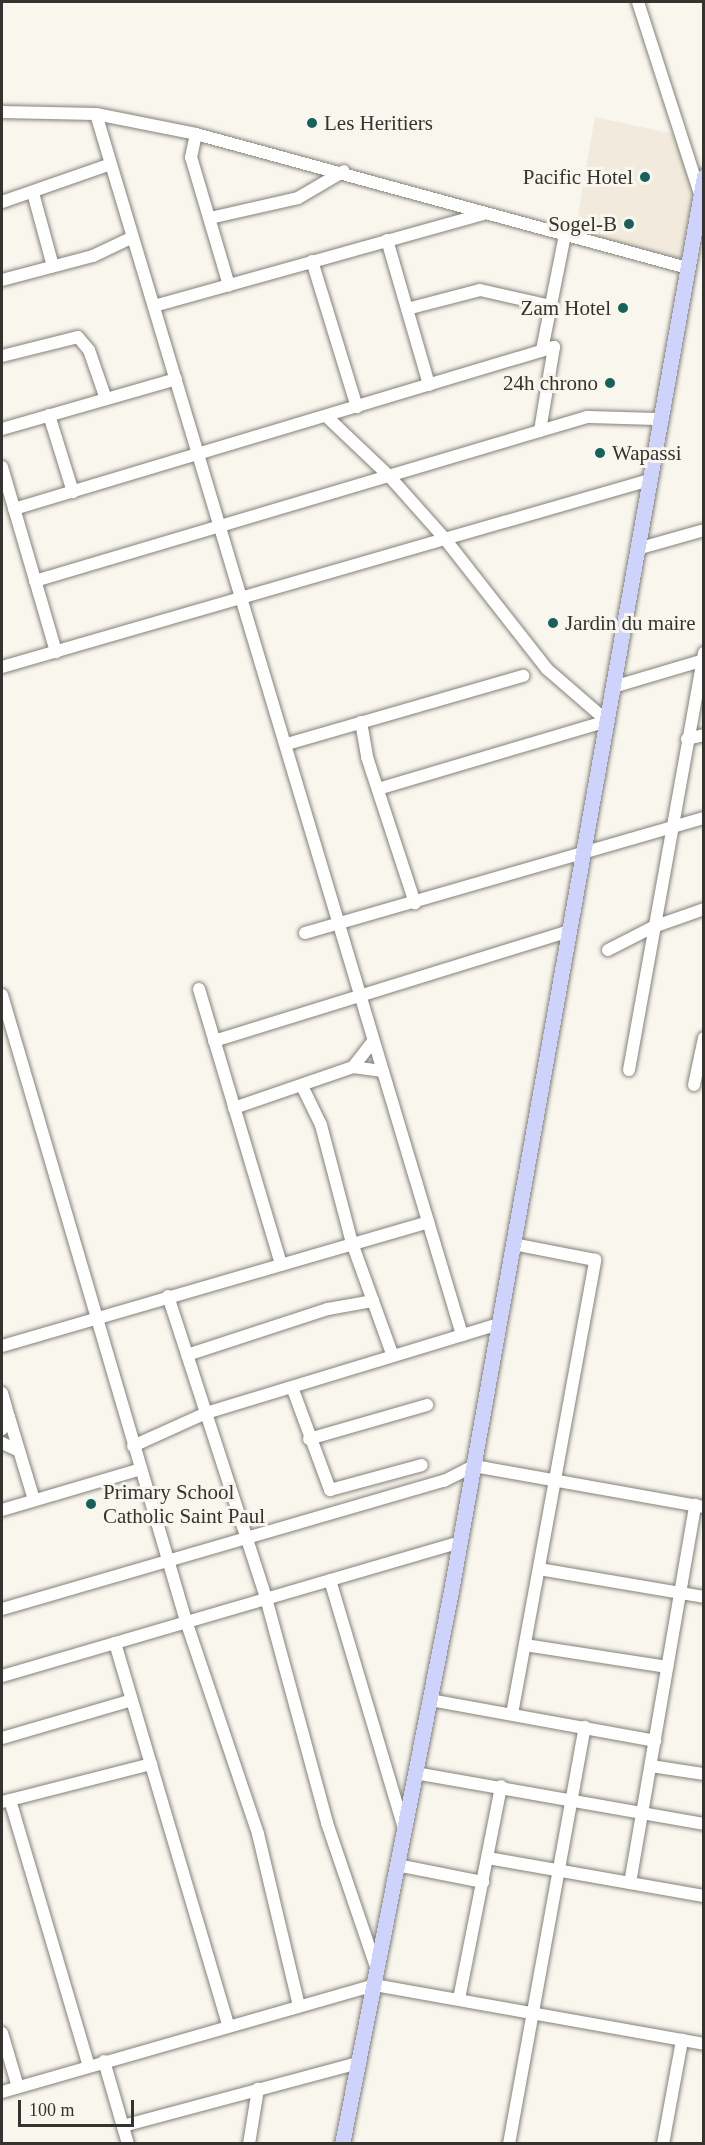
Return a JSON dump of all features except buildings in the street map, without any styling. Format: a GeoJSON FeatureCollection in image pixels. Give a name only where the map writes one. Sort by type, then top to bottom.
{"type":"FeatureCollection","features":[{"type":"Feature","properties":{"kind":"main road"},"geometry":{"type":"LineString","coordinates":[[342,2144],[474,1466],[613,687],[684,267],[699,225],[700,193],[704,176]]}},
{"type":"Feature","properties":{"kind":"street"},"geometry":{"type":"LineString","coordinates":[[638,2],[704,210]]}},
{"type":"Feature","properties":{"kind":"street"},"geometry":{"type":"LineString","coordinates":[[2,112],[96,114],[196,134],[344,171],[485,213],[684,267]]}},
{"type":"Feature","properties":{"kind":"street"},"geometry":{"type":"LineString","coordinates":[[96,114],[287,744],[373,1041],[462,1335]]}},
{"type":"Feature","properties":{"kind":"street"},"geometry":{"type":"LineString","coordinates":[[196,134],[191,157],[229,285]]}},
{"type":"Feature","properties":{"kind":"street"},"geometry":{"type":"LineString","coordinates":[[2,202],[111,164]]}},
{"type":"Feature","properties":{"kind":"street"},"geometry":{"type":"LineString","coordinates":[[210,219],[298,198],[344,171]]}},
{"type":"Feature","properties":{"kind":"street"},"geometry":{"type":"LineString","coordinates":[[33,193],[53,266]]}},
{"type":"Feature","properties":{"kind":"street"},"geometry":{"type":"LineString","coordinates":[[154,306],[485,213]]}},
{"type":"Feature","properties":{"kind":"street"},"geometry":{"type":"LineString","coordinates":[[542,351],[564,235]]}},
{"type":"Feature","properties":{"kind":"street"},"geometry":{"type":"LineString","coordinates":[[2,280],[93,256],[133,237]]}},
{"type":"Feature","properties":{"kind":"street"},"geometry":{"type":"LineString","coordinates":[[387,240],[429,385]]}},
{"type":"Feature","properties":{"kind":"street"},"geometry":{"type":"LineString","coordinates":[[312,261],[357,407]]}},
{"type":"Feature","properties":{"kind":"street"},"geometry":{"type":"LineString","coordinates":[[407,309],[480,290],[551,306]]}},
{"type":"Feature","properties":{"kind":"street"},"geometry":{"type":"LineString","coordinates":[[2,356],[78,337],[89,350],[106,399]]}},
{"type":"Feature","properties":{"kind":"street"},"geometry":{"type":"LineString","coordinates":[[14,509],[554,347],[540,431]]}},
{"type":"Feature","properties":{"kind":"street"},"geometry":{"type":"LineString","coordinates":[[2,429],[176,379]]}},
{"type":"Feature","properties":{"kind":"street"},"geometry":{"type":"LineString","coordinates":[[35,581],[603,414],[659,419]]}},
{"type":"Feature","properties":{"kind":"street"},"geometry":{"type":"LineString","coordinates":[[49,415],[73,492]]}},
{"type":"Feature","properties":{"kind":"street"},"geometry":{"type":"LineString","coordinates":[[326,416],[390,477],[445,539],[547,669],[607,721]]}},
{"type":"Feature","properties":{"kind":"street"},"geometry":{"type":"LineString","coordinates":[[2,467],[56,652]]}},
{"type":"Feature","properties":{"kind":"street"},"geometry":{"type":"LineString","coordinates":[[2,667],[649,480]]}},
{"type":"Feature","properties":{"kind":"street"},"geometry":{"type":"LineString","coordinates":[[637,549],[704,530]]}},
{"type":"Feature","properties":{"kind":"street"},"geometry":{"type":"LineString","coordinates":[[613,687],[703,657],[670,829],[629,1070]]}},
{"type":"Feature","properties":{"kind":"street"},"geometry":{"type":"LineString","coordinates":[[287,744],[523,676]]}},
{"type":"Feature","properties":{"kind":"street"},"geometry":{"type":"LineString","coordinates":[[378,789],[607,721]]}},
{"type":"Feature","properties":{"kind":"street"},"geometry":{"type":"LineString","coordinates":[[361,722],[378,789],[415,903]]}},
{"type":"Feature","properties":{"kind":"street"},"geometry":{"type":"LineString","coordinates":[[687,740],[704,735]]}},
{"type":"Feature","properties":{"kind":"street"},"geometry":{"type":"LineString","coordinates":[[305,933],[583,855],[704,818]]}},
{"type":"Feature","properties":{"kind":"street"},"geometry":{"type":"LineString","coordinates":[[608,950],[653,927],[704,909]]}},
{"type":"Feature","properties":{"kind":"street"},"geometry":{"type":"LineString","coordinates":[[214,1041],[569,931]]}},
{"type":"Feature","properties":{"kind":"street"},"geometry":{"type":"LineString","coordinates":[[198,989],[281,1264]]}},
{"type":"Feature","properties":{"kind":"street"},"geometry":{"type":"LineString","coordinates":[[2,995],[7,1030],[99,1320],[186,1621],[258,1834],[299,2006]]}},
{"type":"Feature","properties":{"kind":"street"},"geometry":{"type":"LineString","coordinates":[[694,1084],[704,1038]]}},
{"type":"Feature","properties":{"kind":"street"},"geometry":{"type":"LineString","coordinates":[[353,1067],[373,1041]]}},
{"type":"Feature","properties":{"kind":"street"},"geometry":{"type":"LineString","coordinates":[[234,1108],[353,1067],[383,1071]]}},
{"type":"Feature","properties":{"kind":"street"},"geometry":{"type":"LineString","coordinates":[[302,1086],[321,1125],[352,1243],[393,1356]]}},
{"type":"Feature","properties":{"kind":"street"},"geometry":{"type":"LineString","coordinates":[[2,1346],[99,1320],[168,1296],[428,1222]]}},
{"type":"Feature","properties":{"kind":"street"},"geometry":{"type":"LineString","coordinates":[[512,1714],[595,1260],[513,1244]]}},
{"type":"Feature","properties":{"kind":"street"},"geometry":{"type":"LineString","coordinates":[[168,1296],[266,1598],[327,1823],[376,1967]]}},
{"type":"Feature","properties":{"kind":"street"},"geometry":{"type":"LineString","coordinates":[[188,1355],[328,1309],[373,1301]]}},
{"type":"Feature","properties":{"kind":"street"},"geometry":{"type":"LineString","coordinates":[[134,1446],[206,1413],[499,1324]]}},
{"type":"Feature","properties":{"kind":"street"},"geometry":{"type":"LineString","coordinates":[[292,1387],[309,1439],[330,1490],[422,1465]]}},
{"type":"Feature","properties":{"kind":"street"},"geometry":{"type":"LineString","coordinates":[[2,1393],[17,1450],[34,1500]]}},
{"type":"Feature","properties":{"kind":"street"},"geometry":{"type":"LineString","coordinates":[[309,1439],[427,1405]]}},
{"type":"Feature","properties":{"kind":"street"},"geometry":{"type":"LineString","coordinates":[[2,1429],[9,1417]]}},
{"type":"Feature","properties":{"kind":"street"},"geometry":{"type":"LineString","coordinates":[[2,1443],[17,1450]]}},
{"type":"Feature","properties":{"kind":"street"},"geometry":{"type":"LineString","coordinates":[[2,1609],[246,1536],[444,1481],[474,1466],[699,1506],[680,1593],[630,1883]]}},
{"type":"Feature","properties":{"kind":"street"},"geometry":{"type":"LineString","coordinates":[[2,1510],[141,1469]]}},
{"type":"Feature","properties":{"kind":"street"},"geometry":{"type":"LineString","coordinates":[[2,1676],[460,1542]]}},
{"type":"Feature","properties":{"kind":"street"},"geometry":{"type":"LineString","coordinates":[[539,1569],[704,1597]]}},
{"type":"Feature","properties":{"kind":"street"},"geometry":{"type":"LineString","coordinates":[[330,1580],[404,1830]]}},
{"type":"Feature","properties":{"kind":"street"},"geometry":{"type":"LineString","coordinates":[[115,1643],[228,2024]]}},
{"type":"Feature","properties":{"kind":"street"},"geometry":{"type":"LineString","coordinates":[[525,1645],[667,1667]]}},
{"type":"Feature","properties":{"kind":"street"},"geometry":{"type":"LineString","coordinates":[[2,1738],[132,1700]]}},
{"type":"Feature","properties":{"kind":"street"},"geometry":{"type":"LineString","coordinates":[[430,1700],[655,1741]]}},
{"type":"Feature","properties":{"kind":"street"},"geometry":{"type":"LineString","coordinates":[[509,2144],[561,1871],[585,1727]]}},
{"type":"Feature","properties":{"kind":"street"},"geometry":{"type":"LineString","coordinates":[[88,2066],[6,1801],[151,1764]]}},
{"type":"Feature","properties":{"kind":"street"},"geometry":{"type":"LineString","coordinates":[[651,1766],[704,1774]]}},
{"type":"Feature","properties":{"kind":"street"},"geometry":{"type":"LineString","coordinates":[[415,1773],[501,1786],[704,1824]]}},
{"type":"Feature","properties":{"kind":"street"},"geometry":{"type":"LineString","coordinates":[[459,2000],[501,1786]]}},
{"type":"Feature","properties":{"kind":"street"},"geometry":{"type":"LineString","coordinates":[[488,1858],[704,1896]]}},
{"type":"Feature","properties":{"kind":"street"},"geometry":{"type":"LineString","coordinates":[[397,1865],[483,1882]]}},
{"type":"Feature","properties":{"kind":"street"},"geometry":{"type":"LineString","coordinates":[[2,2092],[228,2024],[374,1985],[704,2044]]}},
{"type":"Feature","properties":{"kind":"street"},"geometry":{"type":"LineString","coordinates":[[2,2033],[18,2087]]}},
{"type":"Feature","properties":{"kind":"street"},"geometry":{"type":"LineString","coordinates":[[663,2144],[682,2040]]}},
{"type":"Feature","properties":{"kind":"street"},"geometry":{"type":"LineString","coordinates":[[104,2061],[128,2144]]}},
{"type":"Feature","properties":{"kind":"street"},"geometry":{"type":"LineString","coordinates":[[123,2126],[358,2063]]}},
{"type":"Feature","properties":{"kind":"street"},"geometry":{"type":"LineString","coordinates":[[249,2144],[258,2090]]}},
{"type":"Feature","properties":{"kind":"shaded area"},"geometry":{"type":"Polygon","coordinates":[[[595,117],[674,134],[694,192],[680,259],[575,232],[595,117]]]}},
{"type":"Feature","properties":{"kind":"place","name":"Les Heritiers"},"geometry":{"type":"Point","coordinates":[312,123]}},
{"type":"Feature","properties":{"kind":"place","name":"Pacific Hotel"},"geometry":{"type":"Point","coordinates":[645,177]}},
{"type":"Feature","properties":{"kind":"place","name":"Sogel-B"},"geometry":{"type":"Point","coordinates":[629,224]}},
{"type":"Feature","properties":{"kind":"place","name":"Zam Hotel"},"geometry":{"type":"Point","coordinates":[623,308]}},
{"type":"Feature","properties":{"kind":"place","name":"24h chrono"},"geometry":{"type":"Point","coordinates":[610,383]}},
{"type":"Feature","properties":{"kind":"place","name":"Wapassi"},"geometry":{"type":"Point","coordinates":[600,453]}},
{"type":"Feature","properties":{"kind":"place","name":"Jardin du maire"},"geometry":{"type":"Point","coordinates":[553,623]}},
{"type":"Feature","properties":{"kind":"place","name":"Primary School Catholic Saint Paul"},"geometry":{"type":"Point","coordinates":[91,1504]}}]}
